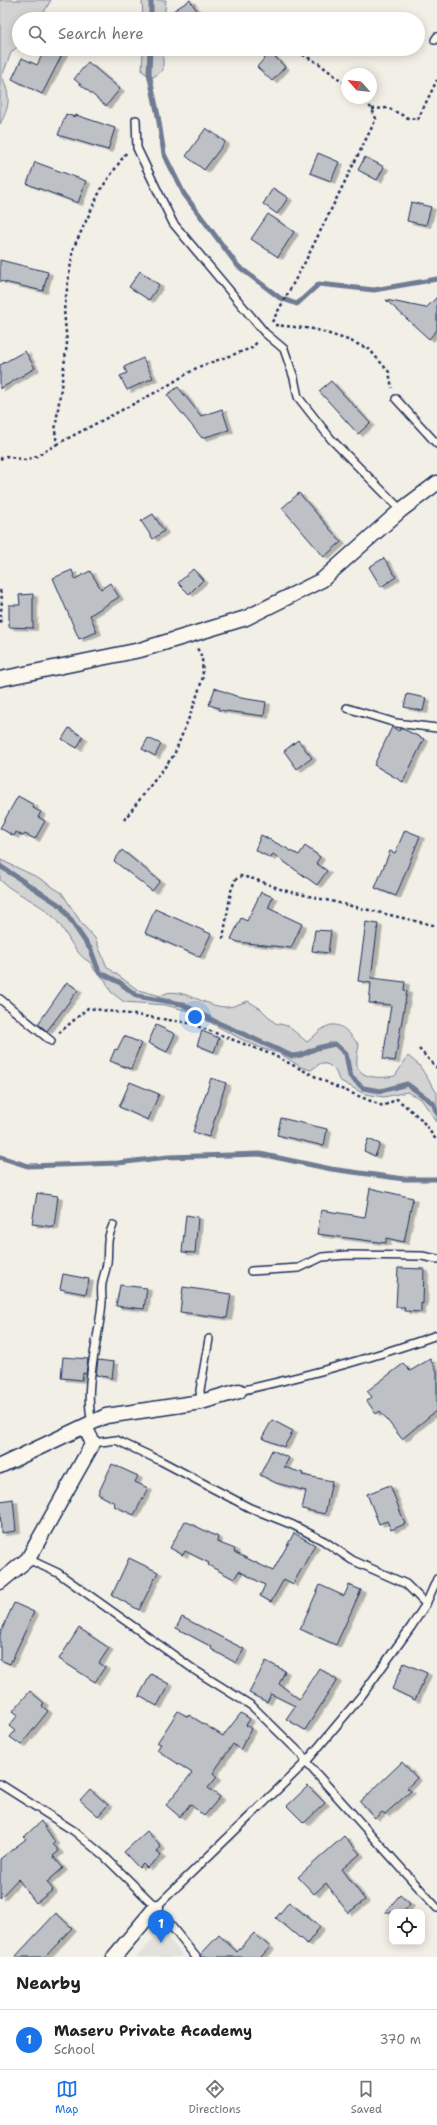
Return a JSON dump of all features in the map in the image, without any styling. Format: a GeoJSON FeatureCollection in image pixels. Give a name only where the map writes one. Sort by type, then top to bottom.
{"type":"FeatureCollection","features":[{"type":"Feature","properties":{"kind":"street"},"geometry":{"type":"LineString","coordinates":[[0,679],[140,650],[246,618],[322,580],[401,510],[437,483]]}},
{"type":"Feature","properties":{"kind":"street"},"geometry":{"type":"LineString","coordinates":[[0,1466],[106,1416],[201,1402],[239,1391]]}},
{"type":"Feature","properties":{"kind":"street"},"geometry":{"type":"LineString","coordinates":[[0,1582],[28,1559],[93,1443],[89,1425]]}},
{"type":"Feature","properties":{"kind":"street"},"geometry":{"type":"LineString","coordinates":[[114,1957],[156,1906]]}},
{"type":"Feature","properties":{"kind":"lane"},"geometry":{"type":"LineString","coordinates":[[136,120],[137,148],[173,223],[265,333],[284,349],[294,378],[298,397],[331,439],[401,510]]}},
{"type":"Feature","properties":{"kind":"lane"},"geometry":{"type":"LineString","coordinates":[[396,399],[437,444]]}},
{"type":"Feature","properties":{"kind":"lane"},"geometry":{"type":"LineString","coordinates":[[346,708],[396,723],[437,728]]}},
{"type":"Feature","properties":{"kind":"lane"},"geometry":{"type":"LineString","coordinates":[[0,999],[50,1040]]}},
{"type":"Feature","properties":{"kind":"lane"},"geometry":{"type":"LineString","coordinates":[[89,1425],[90,1372],[96,1352],[102,1302],[102,1286],[107,1262],[108,1237],[113,1225]]}},
{"type":"Feature","properties":{"kind":"lane"},"geometry":{"type":"LineString","coordinates":[[251,1271],[299,1268],[322,1257],[347,1255],[422,1256],[437,1259]]}},
{"type":"Feature","properties":{"kind":"lane"},"geometry":{"type":"LineString","coordinates":[[239,1391],[310,1375],[378,1356],[437,1335]]}},
{"type":"Feature","properties":{"kind":"lane"},"geometry":{"type":"LineString","coordinates":[[201,1402],[200,1390],[209,1339]]}},
{"type":"Feature","properties":{"kind":"lane"},"geometry":{"type":"LineString","coordinates":[[93,1443],[116,1440],[161,1461],[250,1508],[293,1525],[324,1541],[352,1560],[406,1584],[426,1604]]}},
{"type":"Feature","properties":{"kind":"lane"},"geometry":{"type":"LineString","coordinates":[[28,1559],[58,1573],[196,1671],[252,1706],[301,1754],[306,1762],[437,1908]]}},
{"type":"Feature","properties":{"kind":"lane"},"geometry":{"type":"LineString","coordinates":[[156,1906],[306,1762],[362,1695],[426,1604],[437,1579]]}},
{"type":"Feature","properties":{"kind":"lane"},"geometry":{"type":"LineString","coordinates":[[0,1784],[74,1831],[104,1856],[156,1906],[196,1957]]}},
{"type":"Feature","properties":{"kind":"path"},"geometry":{"type":"LineString","coordinates":[[305,56],[318,63],[341,80]]}},
{"type":"Feature","properties":{"kind":"path"},"geometry":{"type":"LineString","coordinates":[[372,109],[388,108],[408,118],[418,119],[437,80]]}},
{"type":"Feature","properties":{"kind":"path"},"geometry":{"type":"LineString","coordinates":[[367,104],[372,109],[376,119],[304,264],[270,324],[314,329],[348,340],[369,349],[389,372],[391,387],[396,399]]}},
{"type":"Feature","properties":{"kind":"path"},"geometry":{"type":"LineString","coordinates":[[57,444],[55,431],[67,344],[64,310],[73,249],[100,190],[128,150],[137,148]]}},
{"type":"Feature","properties":{"kind":"path"},"geometry":{"type":"LineString","coordinates":[[0,459],[6,456],[25,460],[37,456],[162,389],[198,367],[252,348],[265,333]]}},
{"type":"Feature","properties":{"kind":"path"},"geometry":{"type":"LineString","coordinates":[[0,590],[2,599],[0,625]]}},
{"type":"Feature","properties":{"kind":"path"},"geometry":{"type":"LineString","coordinates":[[124,820],[174,755],[194,705],[203,677],[202,657],[190,636]]}},
{"type":"Feature","properties":{"kind":"path"},"geometry":{"type":"LineString","coordinates":[[223,939],[230,891],[235,880],[241,876],[254,879],[283,890],[437,926]]}},
{"type":"Feature","properties":{"kind":"path"},"geometry":{"type":"LineString","coordinates":[[50,1040],[88,1008],[189,1023],[273,1055],[334,1086],[383,1106],[397,1100],[421,1119],[437,1141]]}},
{"type":"Feature","properties":{"kind":"path"},"geometry":{"type":"LineString","coordinates":[[419,1049],[437,1068]]}},
{"type":"Feature","properties":{"kind":"shaded area"},"geometry":{"type":"Polygon","coordinates":[[[0,0],[51,0],[44,12],[12,12],[12,52],[2,76],[7,89],[8,105],[0,124],[0,0]]]}},
{"type":"Feature","properties":{"kind":"shaded area"},"geometry":{"type":"Polygon","coordinates":[[[142,0],[166,0],[165,12],[143,12],[142,0]]]}},
{"type":"Feature","properties":{"kind":"shaded area"},"geometry":{"type":"Polygon","coordinates":[[[143,56],[163,56],[163,70],[152,78],[142,71],[143,56]]]}},
{"type":"Feature","properties":{"kind":"shaded area"},"geometry":{"type":"Polygon","coordinates":[[[1,860],[39,878],[62,893],[82,924],[95,938],[107,967],[138,990],[161,996],[167,993],[175,992],[210,1004],[229,1007],[248,1001],[261,1009],[275,1023],[288,1026],[307,1042],[319,1031],[329,1025],[339,1026],[348,1032],[359,1045],[357,1065],[359,1070],[368,1076],[395,1076],[408,1056],[419,1065],[437,1093],[437,1122],[421,1099],[407,1092],[384,1097],[364,1094],[339,1080],[336,1072],[329,1065],[321,1063],[311,1070],[301,1067],[279,1053],[263,1049],[241,1039],[189,1011],[165,1005],[124,1002],[111,992],[105,980],[95,971],[91,963],[80,955],[57,921],[50,914],[36,903],[14,891],[0,880],[1,860]]]}},
{"type":"Feature","properties":{"kind":"shaded area"},"geometry":{"type":"Polygon","coordinates":[[[161,1930],[184,1957],[137,1957],[161,1930]]]}},
{"type":"Feature","properties":{"kind":"building"},"geometry":{"type":"Polygon","coordinates":[[[190,0],[198,12],[174,12],[190,0]]]}},
{"type":"Feature","properties":{"kind":"building"},"geometry":{"type":"Polygon","coordinates":[[[42,56],[61,56],[42,94],[12,79],[22,58],[37,65],[42,56]]]}},
{"type":"Feature","properties":{"kind":"building"},"geometry":{"type":"Polygon","coordinates":[[[267,56],[274,56],[285,67],[272,81],[257,67],[267,56]]]}},
{"type":"Feature","properties":{"kind":"building"},"geometry":{"type":"Polygon","coordinates":[[[88,62],[120,89],[106,106],[74,79],[88,62]]]}},
{"type":"Feature","properties":{"kind":"building"},"geometry":{"type":"Polygon","coordinates":[[[66,114],[75,117],[76,115],[115,128],[108,150],[58,135],[66,114]]]}},
{"type":"Feature","properties":{"kind":"building"},"geometry":{"type":"Polygon","coordinates":[[[206,128],[225,142],[204,170],[186,156],[206,128]]]}},
{"type":"Feature","properties":{"kind":"building"},"geometry":{"type":"Polygon","coordinates":[[[318,153],[339,162],[331,181],[310,173],[318,153]]]}},
{"type":"Feature","properties":{"kind":"building"},"geometry":{"type":"Polygon","coordinates":[[[365,157],[384,167],[377,180],[358,170],[365,157]]]}},
{"type":"Feature","properties":{"kind":"building"},"geometry":{"type":"Polygon","coordinates":[[[35,162],[86,181],[78,203],[27,184],[35,162]]]}},
{"type":"Feature","properties":{"kind":"building"},"geometry":{"type":"Polygon","coordinates":[[[273,188],[288,198],[277,214],[263,204],[273,188]]]}},
{"type":"Feature","properties":{"kind":"building"},"geometry":{"type":"Polygon","coordinates":[[[411,202],[431,207],[426,225],[407,221],[411,202]]]}},
{"type":"Feature","properties":{"kind":"building"},"geometry":{"type":"Polygon","coordinates":[[[268,214],[294,232],[278,257],[251,239],[268,214]]]}},
{"type":"Feature","properties":{"kind":"building"},"geometry":{"type":"Polygon","coordinates":[[[0,260],[48,272],[43,291],[0,281],[0,260]]]}},
{"type":"Feature","properties":{"kind":"building"},"geometry":{"type":"Polygon","coordinates":[[[140,271],[159,285],[149,300],[129,287],[140,271]]]}},
{"type":"Feature","properties":{"kind":"building"},"geometry":{"type":"Polygon","coordinates":[[[437,297],[437,330],[429,339],[386,300],[426,308],[437,297]]]}},
{"type":"Feature","properties":{"kind":"building"},"geometry":{"type":"Polygon","coordinates":[[[25,351],[35,368],[0,389],[0,365],[25,351]]]}},
{"type":"Feature","properties":{"kind":"building"},"geometry":{"type":"Polygon","coordinates":[[[143,358],[153,378],[127,390],[120,376],[127,373],[124,367],[143,358]]]}},
{"type":"Feature","properties":{"kind":"building"},"geometry":{"type":"Polygon","coordinates":[[[331,381],[370,423],[358,434],[319,391],[331,381]]]}},
{"type":"Feature","properties":{"kind":"building"},"geometry":{"type":"Polygon","coordinates":[[[178,387],[201,416],[222,409],[229,430],[202,438],[167,395],[178,387]]]}},
{"type":"Feature","properties":{"kind":"building"},"geometry":{"type":"Polygon","coordinates":[[[299,493],[341,542],[324,557],[282,508],[299,493]]]}},
{"type":"Feature","properties":{"kind":"building"},"geometry":{"type":"Polygon","coordinates":[[[153,514],[164,531],[153,539],[141,521],[153,514]]]}},
{"type":"Feature","properties":{"kind":"building"},"geometry":{"type":"Polygon","coordinates":[[[384,558],[396,577],[381,587],[369,567],[384,558]]]}},
{"type":"Feature","properties":{"kind":"building"},"geometry":{"type":"Polygon","coordinates":[[[193,569],[203,580],[189,594],[178,583],[193,569]]]}},
{"type":"Feature","properties":{"kind":"building"},"geometry":{"type":"Polygon","coordinates":[[[72,570],[75,579],[90,571],[101,589],[110,583],[119,597],[90,615],[97,632],[79,639],[53,578],[72,570]]]}},
{"type":"Feature","properties":{"kind":"building"},"geometry":{"type":"Polygon","coordinates":[[[33,594],[33,628],[9,627],[9,605],[20,605],[19,595],[33,594]]]}},
{"type":"Feature","properties":{"kind":"building"},"geometry":{"type":"Polygon","coordinates":[[[215,688],[241,698],[266,702],[264,716],[218,710],[219,708],[209,705],[215,688]]]}},
{"type":"Feature","properties":{"kind":"building"},"geometry":{"type":"Polygon","coordinates":[[[407,694],[426,698],[423,711],[404,707],[407,694]]]}},
{"type":"Feature","properties":{"kind":"building"},"geometry":{"type":"Polygon","coordinates":[[[392,727],[399,731],[400,729],[403,729],[424,739],[403,782],[374,765],[392,727]]]}},
{"type":"Feature","properties":{"kind":"building"},"geometry":{"type":"Polygon","coordinates":[[[69,728],[83,737],[77,748],[62,739],[69,728]]]}},
{"type":"Feature","properties":{"kind":"building"},"geometry":{"type":"Polygon","coordinates":[[[148,738],[161,744],[155,756],[142,749],[148,738]]]}},
{"type":"Feature","properties":{"kind":"building"},"geometry":{"type":"Polygon","coordinates":[[[298,740],[312,758],[297,769],[284,751],[298,740]]]}},
{"type":"Feature","properties":{"kind":"building"},"geometry":{"type":"Polygon","coordinates":[[[18,796],[34,805],[33,808],[41,812],[38,817],[45,821],[35,839],[25,834],[23,836],[16,832],[14,836],[0,828],[18,796]]]}},
{"type":"Feature","properties":{"kind":"building"},"geometry":{"type":"Polygon","coordinates":[[[405,830],[420,836],[396,896],[375,888],[390,851],[395,853],[405,830]]]}},
{"type":"Feature","properties":{"kind":"building"},"geometry":{"type":"Polygon","coordinates":[[[261,835],[299,855],[305,846],[320,857],[316,863],[327,871],[317,885],[273,854],[271,858],[255,850],[261,835]]]}},
{"type":"Feature","properties":{"kind":"building"},"geometry":{"type":"Polygon","coordinates":[[[122,850],[160,881],[152,891],[114,861],[122,850]]]}},
{"type":"Feature","properties":{"kind":"building"},"geometry":{"type":"Polygon","coordinates":[[[261,892],[273,897],[268,908],[302,924],[291,948],[238,942],[231,939],[241,918],[247,921],[261,892]]]}},
{"type":"Feature","properties":{"kind":"building"},"geometry":{"type":"Polygon","coordinates":[[[155,909],[211,934],[200,957],[145,933],[155,909]]]}},
{"type":"Feature","properties":{"kind":"building"},"geometry":{"type":"Polygon","coordinates":[[[366,922],[378,924],[371,978],[405,982],[404,990],[407,991],[395,1061],[383,1059],[391,1005],[369,1003],[371,983],[358,981],[366,922]]]}},
{"type":"Feature","properties":{"kind":"building"},"geometry":{"type":"Polygon","coordinates":[[[315,930],[331,931],[328,953],[312,951],[315,930]]]}},
{"type":"Feature","properties":{"kind":"building"},"geometry":{"type":"Polygon","coordinates":[[[67,982],[78,990],[47,1031],[38,1024],[67,982]]]}},
{"type":"Feature","properties":{"kind":"building"},"geometry":{"type":"Polygon","coordinates":[[[156,1025],[175,1034],[167,1052],[148,1043],[156,1025]]]}},
{"type":"Feature","properties":{"kind":"building"},"geometry":{"type":"Polygon","coordinates":[[[202,1031],[219,1038],[214,1052],[197,1045],[202,1031]]]}},
{"type":"Feature","properties":{"kind":"building"},"geometry":{"type":"Polygon","coordinates":[[[124,1036],[141,1043],[131,1069],[110,1061],[115,1049],[117,1050],[124,1036]]]}},
{"type":"Feature","properties":{"kind":"building"},"geometry":{"type":"Polygon","coordinates":[[[211,1078],[226,1083],[209,1137],[193,1132],[211,1078]]]}},
{"type":"Feature","properties":{"kind":"building"},"geometry":{"type":"Polygon","coordinates":[[[130,1082],[159,1094],[148,1120],[119,1107],[130,1082]]]}},
{"type":"Feature","properties":{"kind":"building"},"geometry":{"type":"Polygon","coordinates":[[[281,1118],[327,1129],[324,1146],[277,1135],[281,1118]]]}},
{"type":"Feature","properties":{"kind":"building"},"geometry":{"type":"Polygon","coordinates":[[[368,1139],[380,1144],[375,1156],[364,1151],[368,1139]]]}},
{"type":"Feature","properties":{"kind":"building"},"geometry":{"type":"Polygon","coordinates":[[[370,1188],[413,1198],[404,1242],[386,1238],[386,1243],[317,1234],[321,1210],[365,1217],[370,1188]]]}},
{"type":"Feature","properties":{"kind":"building"},"geometry":{"type":"Polygon","coordinates":[[[37,1193],[58,1196],[54,1227],[32,1224],[37,1193]]]}},
{"type":"Feature","properties":{"kind":"building"},"geometry":{"type":"Polygon","coordinates":[[[186,1215],[198,1217],[195,1253],[182,1252],[186,1215]]]}},
{"type":"Feature","properties":{"kind":"building"},"geometry":{"type":"Polygon","coordinates":[[[398,1268],[424,1269],[423,1304],[421,1303],[421,1312],[404,1311],[405,1307],[396,1307],[398,1268]]]}},
{"type":"Feature","properties":{"kind":"building"},"geometry":{"type":"Polygon","coordinates":[[[63,1274],[89,1279],[86,1294],[60,1289],[63,1274]]]}},
{"type":"Feature","properties":{"kind":"building"},"geometry":{"type":"Polygon","coordinates":[[[120,1285],[147,1288],[144,1309],[116,1306],[120,1285]]]}},
{"type":"Feature","properties":{"kind":"building"},"geometry":{"type":"Polygon","coordinates":[[[183,1287],[231,1294],[227,1318],[180,1312],[183,1287]]]}},
{"type":"Feature","properties":{"kind":"building"},"geometry":{"type":"Polygon","coordinates":[[[63,1357],[88,1359],[86,1374],[83,1373],[82,1380],[61,1378],[63,1357]]]}},
{"type":"Feature","properties":{"kind":"building"},"geometry":{"type":"Polygon","coordinates":[[[430,1359],[437,1371],[437,1410],[402,1439],[380,1411],[376,1414],[367,1401],[372,1397],[367,1391],[403,1364],[410,1371],[430,1359]]]}},
{"type":"Feature","properties":{"kind":"building"},"geometry":{"type":"Polygon","coordinates":[[[98,1360],[114,1362],[112,1378],[96,1375],[98,1360]]]}},
{"type":"Feature","properties":{"kind":"building"},"geometry":{"type":"Polygon","coordinates":[[[272,1420],[293,1431],[284,1447],[262,1438],[272,1420]]]}},
{"type":"Feature","properties":{"kind":"building"},"geometry":{"type":"Polygon","coordinates":[[[272,1450],[289,1458],[284,1467],[303,1473],[302,1475],[332,1481],[325,1514],[302,1509],[306,1491],[276,1483],[260,1475],[272,1450]]]}},
{"type":"Feature","properties":{"kind":"building"},"geometry":{"type":"Polygon","coordinates":[[[112,1464],[138,1476],[135,1482],[148,1488],[134,1515],[114,1506],[115,1503],[98,1494],[112,1464]]]}},
{"type":"Feature","properties":{"kind":"building"},"geometry":{"type":"Polygon","coordinates":[[[390,1485],[405,1524],[391,1530],[387,1521],[379,1524],[367,1494],[390,1485]]]}},
{"type":"Feature","properties":{"kind":"building"},"geometry":{"type":"Polygon","coordinates":[[[13,1499],[16,1531],[1,1533],[0,1501],[13,1499]]]}},
{"type":"Feature","properties":{"kind":"building"},"geometry":{"type":"Polygon","coordinates":[[[185,1521],[218,1537],[217,1542],[235,1549],[234,1552],[273,1571],[294,1533],[315,1545],[293,1584],[284,1579],[271,1602],[260,1596],[265,1585],[239,1571],[234,1579],[208,1565],[209,1563],[185,1551],[183,1555],[170,1548],[185,1521]]]}},
{"type":"Feature","properties":{"kind":"building"},"geometry":{"type":"Polygon","coordinates":[[[129,1558],[158,1572],[139,1610],[112,1595],[129,1558]]]}},
{"type":"Feature","properties":{"kind":"building"},"geometry":{"type":"Polygon","coordinates":[[[320,1585],[344,1596],[349,1585],[361,1590],[336,1645],[300,1629],[320,1585]]]}},
{"type":"Feature","properties":{"kind":"building"},"geometry":{"type":"Polygon","coordinates":[[[14,1603],[34,1612],[10,1664],[0,1660],[0,1634],[14,1603]]]}},
{"type":"Feature","properties":{"kind":"building"},"geometry":{"type":"Polygon","coordinates":[[[182,1617],[244,1649],[236,1663],[211,1649],[212,1647],[176,1628],[182,1617]]]}},
{"type":"Feature","properties":{"kind":"building"},"geometry":{"type":"Polygon","coordinates":[[[79,1628],[109,1648],[99,1663],[105,1667],[95,1682],[59,1659],[79,1628]]]}},
{"type":"Feature","properties":{"kind":"building"},"geometry":{"type":"Polygon","coordinates":[[[266,1661],[285,1671],[279,1684],[299,1699],[319,1668],[337,1680],[305,1730],[286,1719],[295,1706],[271,1694],[267,1702],[249,1693],[266,1661]]]}},
{"type":"Feature","properties":{"kind":"building"},"geometry":{"type":"Polygon","coordinates":[[[404,1663],[427,1673],[415,1700],[392,1689],[404,1663]]]}},
{"type":"Feature","properties":{"kind":"building"},"geometry":{"type":"Polygon","coordinates":[[[151,1674],[169,1684],[157,1706],[139,1696],[151,1674]]]}},
{"type":"Feature","properties":{"kind":"building"},"geometry":{"type":"Polygon","coordinates":[[[30,1691],[44,1703],[42,1706],[48,1711],[21,1745],[10,1737],[15,1731],[9,1726],[18,1715],[13,1711],[30,1691]]]}},
{"type":"Feature","properties":{"kind":"building"},"geometry":{"type":"Polygon","coordinates":[[[178,1711],[188,1717],[189,1715],[223,1736],[241,1713],[250,1719],[246,1725],[251,1729],[240,1750],[233,1744],[213,1773],[217,1777],[208,1788],[220,1797],[204,1816],[190,1804],[180,1817],[166,1805],[192,1773],[157,1750],[161,1744],[157,1743],[178,1711]]]}},
{"type":"Feature","properties":{"kind":"building"},"geometry":{"type":"Polygon","coordinates":[[[402,1762],[417,1778],[407,1788],[411,1791],[385,1814],[382,1812],[375,1818],[360,1802],[402,1762]]]}},
{"type":"Feature","properties":{"kind":"building"},"geometry":{"type":"Polygon","coordinates":[[[308,1786],[325,1803],[304,1823],[287,1806],[308,1786]]]}},
{"type":"Feature","properties":{"kind":"building"},"geometry":{"type":"Polygon","coordinates":[[[90,1789],[108,1805],[98,1816],[80,1800],[90,1789]]]}},
{"type":"Feature","properties":{"kind":"building"},"geometry":{"type":"Polygon","coordinates":[[[41,1821],[55,1842],[53,1844],[59,1851],[53,1856],[63,1868],[47,1882],[53,1890],[36,1903],[18,1879],[0,1898],[0,1859],[26,1839],[24,1837],[41,1821]]]}},
{"type":"Feature","properties":{"kind":"building"},"geometry":{"type":"Polygon","coordinates":[[[147,1831],[161,1847],[157,1851],[161,1856],[147,1868],[143,1864],[139,1868],[124,1852],[147,1831]]]}},
{"type":"Feature","properties":{"kind":"building"},"geometry":{"type":"Polygon","coordinates":[[[344,1836],[360,1854],[342,1869],[365,1900],[348,1913],[326,1883],[314,1894],[298,1877],[344,1836]]]}},
{"type":"Feature","properties":{"kind":"building"},"geometry":{"type":"Polygon","coordinates":[[[400,1895],[410,1904],[406,1909],[389,1909],[389,1912],[385,1912],[400,1895]]]}},
{"type":"Feature","properties":{"kind":"building"},"geometry":{"type":"Polygon","coordinates":[[[289,1902],[320,1927],[307,1944],[276,1918],[289,1902]]]}},
{"type":"Feature","properties":{"kind":"building"},"geometry":{"type":"Polygon","coordinates":[[[56,1913],[72,1928],[45,1957],[15,1957],[56,1913]]]}},
{"type":"Feature","properties":{"kind":"building"},"geometry":{"type":"Polygon","coordinates":[[[254,1933],[270,1947],[261,1957],[201,1957],[200,1955],[219,1935],[237,1952],[254,1933]]]}},
{"type":"Feature","properties":{"kind":"waterway"},"geometry":{"type":"LineString","coordinates":[[151,0],[151,12]]}},
{"type":"Feature","properties":{"kind":"waterway"},"geometry":{"type":"LineString","coordinates":[[150,56],[149,73],[164,154],[184,194],[238,266],[280,298],[297,304],[319,284],[374,290],[437,279]]}},
{"type":"Feature","properties":{"kind":"waterway"},"geometry":{"type":"LineString","coordinates":[[0,866],[61,906],[91,950],[99,972],[119,982],[137,996],[182,1004],[214,1021],[292,1056],[301,1055],[317,1048],[335,1044],[346,1054],[350,1076],[363,1088],[381,1091],[407,1084],[433,1103],[437,1113]]}},
{"type":"Feature","properties":{"kind":"waterway"},"geometry":{"type":"LineString","coordinates":[[0,1157],[28,1166],[118,1163],[168,1157],[260,1154],[331,1169],[404,1179],[437,1179]]}},
{"type":"Feature","properties":{"kind":"place","name":"Maseru Private Academy"},"geometry":{"type":"Point","coordinates":[161,1943]}}]}
